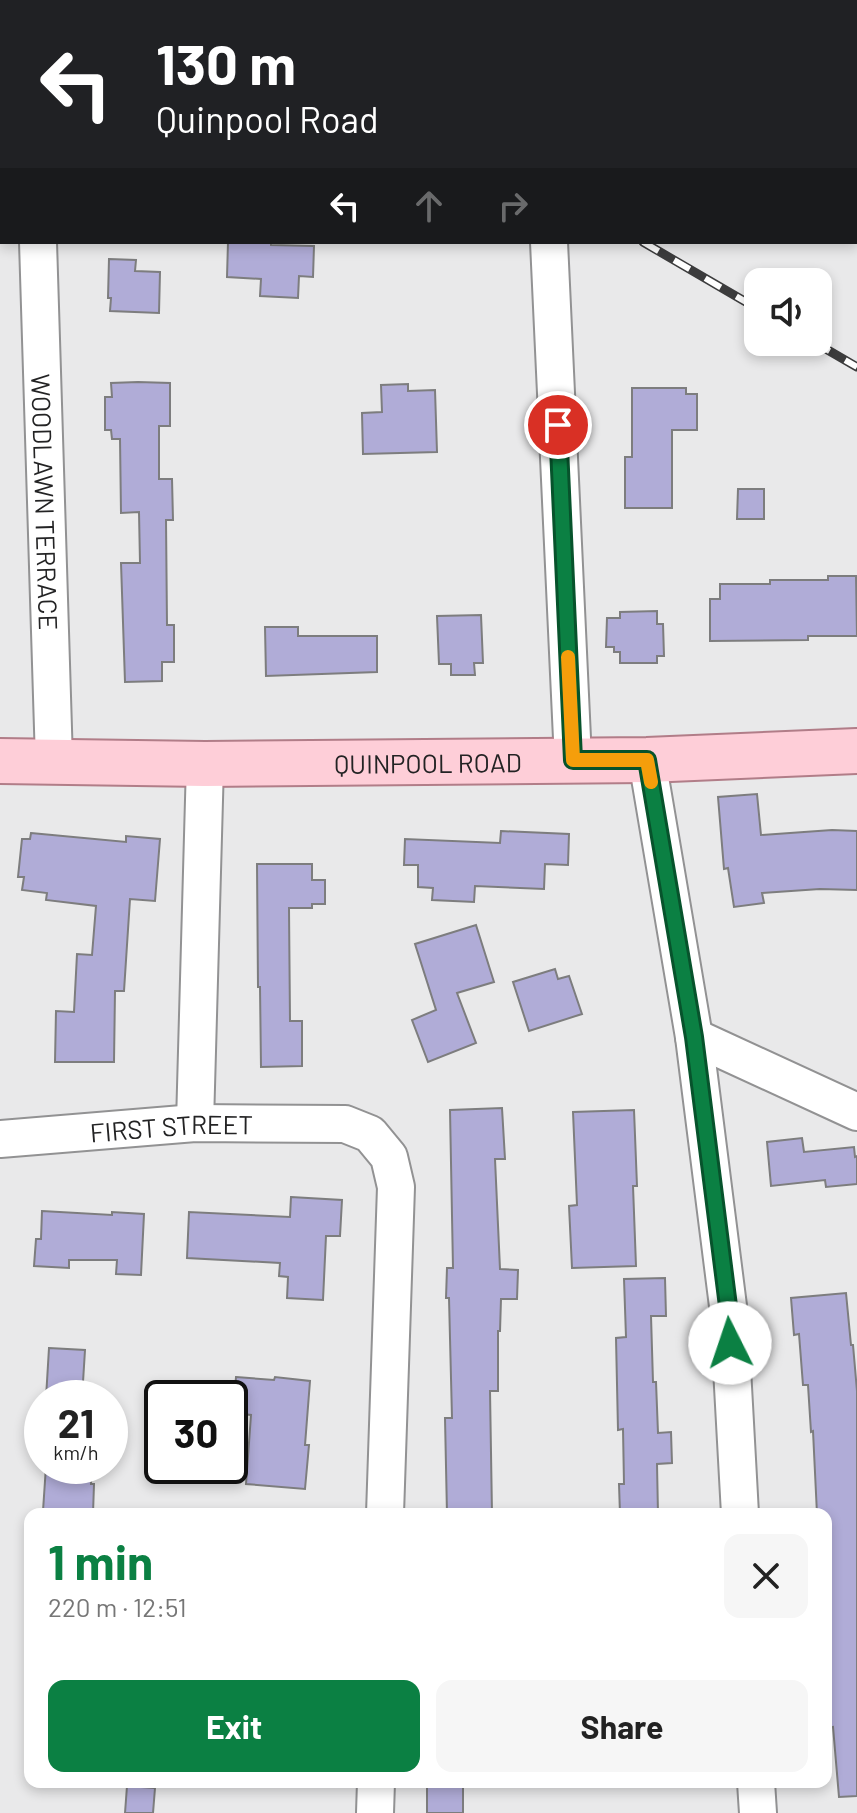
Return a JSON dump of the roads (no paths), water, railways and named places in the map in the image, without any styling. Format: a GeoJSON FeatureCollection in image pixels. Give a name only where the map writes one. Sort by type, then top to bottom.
{"type":"FeatureCollection","features":[{"type":"Feature","properties":{"kind":"main road","name":"QUINPOOL ROAD"},"geometry":{"type":"LineString","coordinates":[[0,761],[205,764],[647,760],[857,751]]}},
{"type":"Feature","properties":{"kind":"street","name":"WOODLAWN TERRACE"},"geometry":{"type":"LineString","coordinates":[[38,244],[54,761]]}},
{"type":"Feature","properties":{"kind":"street"},"geometry":{"type":"LineString","coordinates":[[549,244],[573,760]]}},
{"type":"Feature","properties":{"kind":"street"},"geometry":{"type":"LineString","coordinates":[[647,760],[694,1037],[729,1314],[740,1508]]}},
{"type":"Feature","properties":{"kind":"street"},"geometry":{"type":"LineString","coordinates":[[195,1123],[205,764]]}},
{"type":"Feature","properties":{"kind":"street"},"geometry":{"type":"LineString","coordinates":[[694,1037],[857,1112]]}},
{"type":"Feature","properties":{"kind":"street","name":"FIRST STREET"},"geometry":{"type":"LineString","coordinates":[[0,1139],[195,1123],[345,1124],[370,1134],[389,1157],[396,1187],[385,1508]]}},
{"type":"Feature","properties":{"kind":"street"},"geometry":{"type":"LineString","coordinates":[[375,1813],[376,1788]]}},
{"type":"Feature","properties":{"kind":"street"},"geometry":{"type":"LineString","coordinates":[[756,1788],[758,1813]]}},
{"type":"Feature","properties":{"kind":"railway"},"geometry":{"type":"LineString","coordinates":[[646,244],[744,301]]}},
{"type":"Feature","properties":{"kind":"railway"},"geometry":{"type":"LineString","coordinates":[[832,352],[857,367]]}}]}
